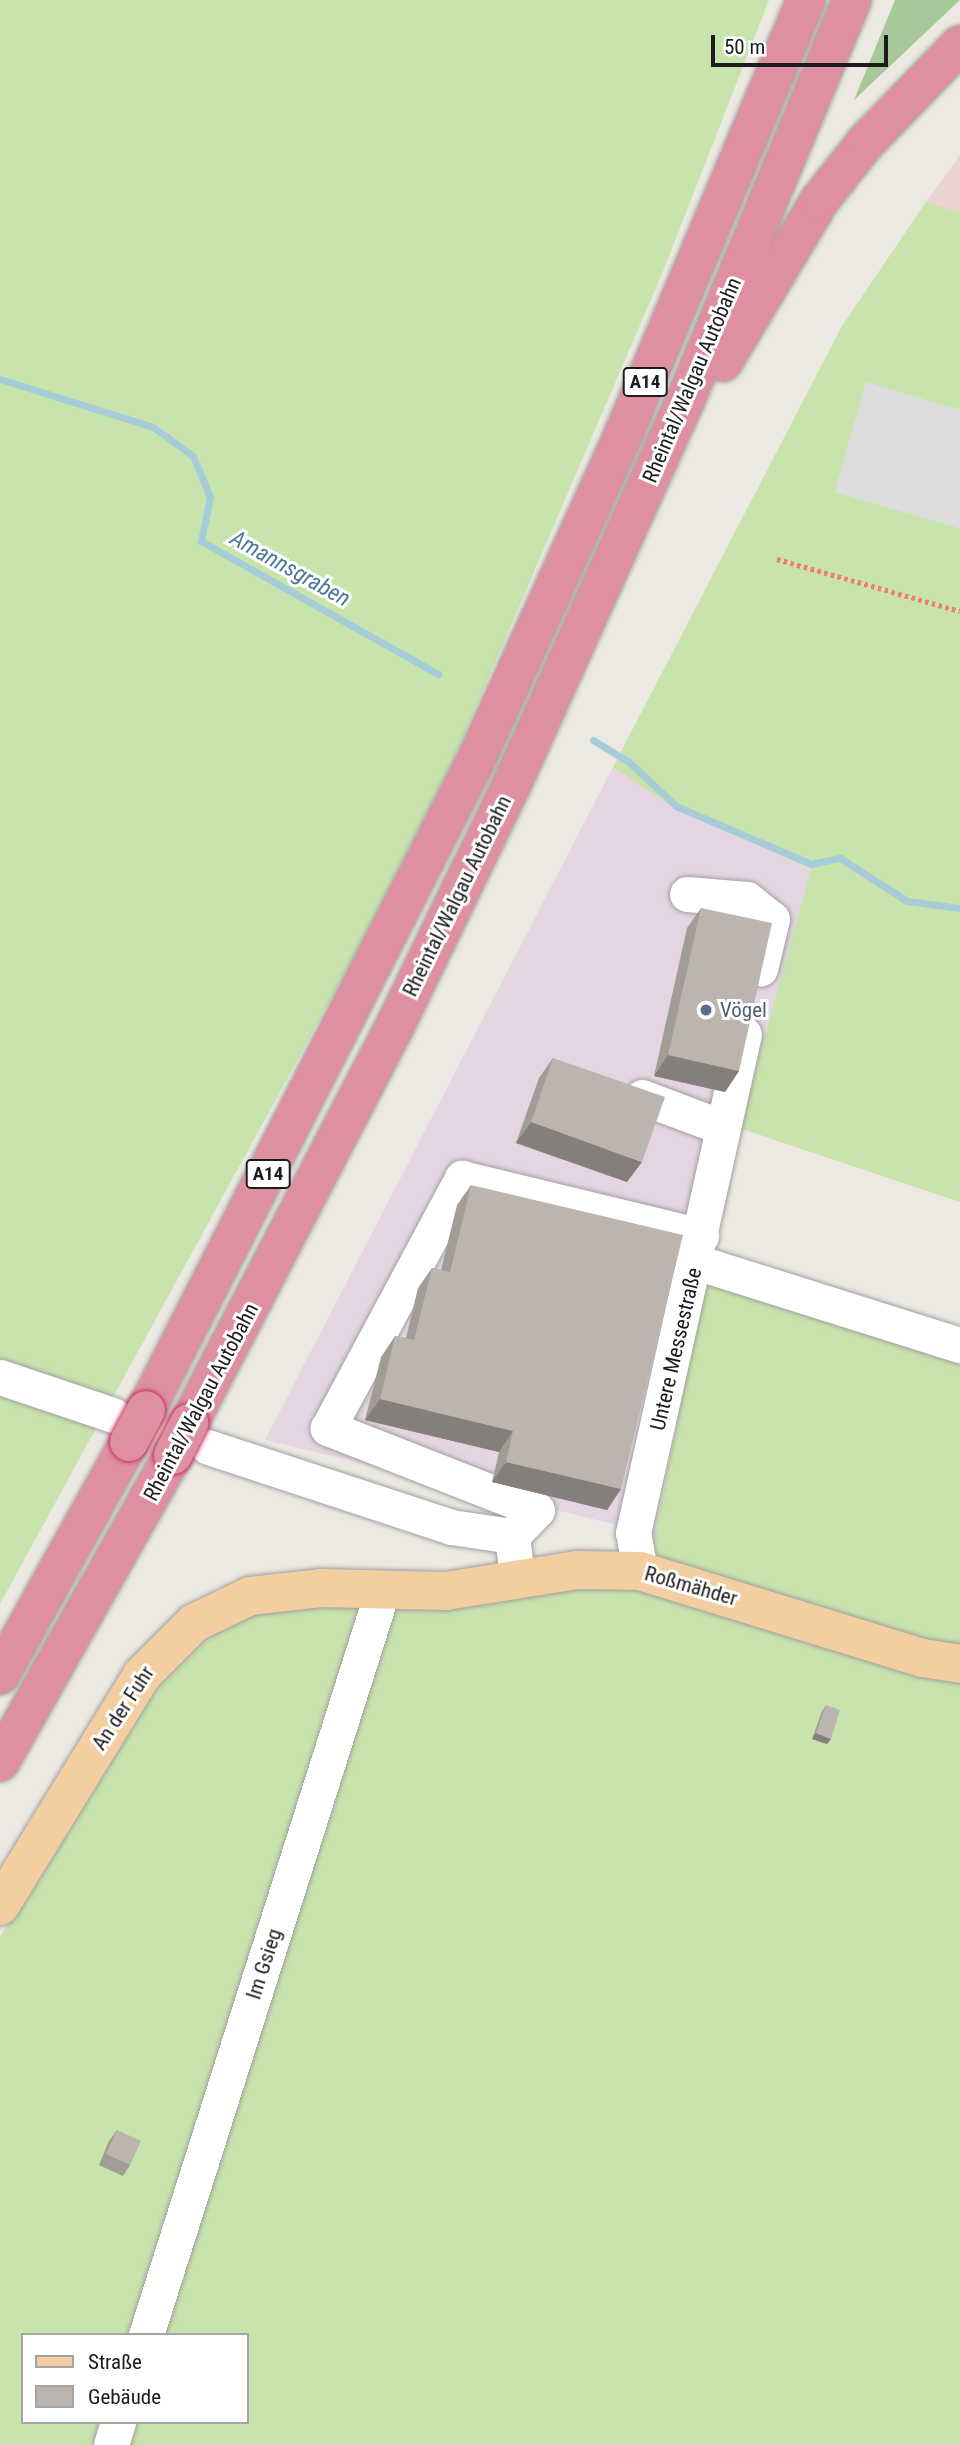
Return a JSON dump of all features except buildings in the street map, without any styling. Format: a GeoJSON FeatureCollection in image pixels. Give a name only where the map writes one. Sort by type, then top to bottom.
{"type":"FeatureCollection","features":[{"type":"Feature","properties":{"kind":"highway","name":"Rheintal/Walgau Autobahn"},"geometry":{"type":"LineString","coordinates":[[0,1675],[475,760],[624,433],[806,0]]}},
{"type":"Feature","properties":{"kind":"highway","name":"Rheintal/Walgau Autobahn"},"geometry":{"type":"LineString","coordinates":[[0,1762],[190,1442],[512,784],[685,401],[852,0]]}},
{"type":"Feature","properties":{"kind":"highway"},"geometry":{"type":"LineString","coordinates":[[685,401],[731,353],[764,287],[820,200],[866,142],[960,46]]}},
{"type":"Feature","properties":{"kind":"main road","name":"Roßmähder"},"geometry":{"type":"LineString","coordinates":[[517,1578],[577,1570],[640,1571],[923,1658],[960,1664]]}},
{"type":"Feature","properties":{"kind":"main road","name":"An der Fuhr"},"geometry":{"type":"LineString","coordinates":[[0,1906],[134,1686],[163,1650],[194,1623],[221,1606],[279,1590],[446,1591],[517,1578]]}},
{"type":"Feature","properties":{"kind":"street","name":"Untere Messestraße"},"geometry":{"type":"LineString","coordinates":[[640,1571],[633,1533],[698,1249],[722,1127],[772,919],[747,899],[687,894]]}},
{"type":"Feature","properties":{"kind":"street"},"geometry":{"type":"LineString","coordinates":[[642,1097],[722,1127]]}},
{"type":"Feature","properties":{"kind":"street"},"geometry":{"type":"LineString","coordinates":[[512,1536],[537,1510],[328,1428],[462,1178],[698,1249],[960,1345]]}},
{"type":"Feature","properties":{"kind":"street"},"geometry":{"type":"LineString","coordinates":[[0,1377],[129,1422]]}},
{"type":"Feature","properties":{"kind":"street"},"geometry":{"type":"LineString","coordinates":[[190,1442],[452,1527],[512,1536]]}},
{"type":"Feature","properties":{"kind":"street"},"geometry":{"type":"LineString","coordinates":[[512,1536],[517,1578]]}},
{"type":"Feature","properties":{"kind":"street","name":"Im Gsieg"},"geometry":{"type":"LineString","coordinates":[[147,2333],[382,1592]]}},
{"type":"Feature","properties":{"kind":"street"},"geometry":{"type":"LineString","coordinates":[[111,2445],[117,2424]]}},
{"type":"Feature","properties":{"kind":"path"},"geometry":{"type":"LineString","coordinates":[[777,559],[960,611]]}},
{"type":"Feature","properties":{"kind":"shaded area"},"geometry":{"type":"Polygon","coordinates":[[[960,155],[960,212],[926,202],[960,155]]]}},
{"type":"Feature","properties":{"kind":"shaded area"},"geometry":{"type":"Polygon","coordinates":[[[866,382],[960,410],[960,528],[835,492],[866,382]]]}},
{"type":"Feature","properties":{"kind":"shaded area"},"geometry":{"type":"Polygon","coordinates":[[[613,767],[675,809],[811,869],[705,1250],[655,1534],[265,1440],[613,767]]]}},
{"type":"Feature","properties":{"kind":"green space"},"geometry":{"type":"Polygon","coordinates":[[[0,0],[769,0],[662,274],[451,765],[346,971],[0,1604],[0,0]]]}},
{"type":"Feature","properties":{"kind":"green space"},"geometry":{"type":"Polygon","coordinates":[[[895,0],[960,0],[854,100],[895,0]]]}},
{"type":"Feature","properties":{"kind":"green space"},"geometry":{"type":"Polygon","coordinates":[[[926,202],[960,212],[960,410],[866,383],[835,492],[960,528],[960,1202],[739,1128],[811,869],[675,809],[613,767],[842,326],[926,202]]]}},
{"type":"Feature","properties":{"kind":"green space"},"geometry":{"type":"Polygon","coordinates":[[[707,1273],[960,1359],[960,2445],[0,2445],[0,1937],[163,1677],[222,1625],[290,1605],[408,1610],[486,1605],[558,1588],[628,1586],[655,1534],[707,1273]]]}},
{"type":"Feature","properties":{"kind":"waterway","name":"Amannsgraben"},"geometry":{"type":"LineString","coordinates":[[0,379],[153,427],[193,456],[210,497],[201,541],[438,674]]}},
{"type":"Feature","properties":{"kind":"waterway"},"geometry":{"type":"LineString","coordinates":[[593,740],[629,762],[676,806],[811,864],[840,858],[907,901],[960,908]]}},
{"type":"Feature","properties":{"kind":"place","name":"Vögel"},"geometry":{"type":"Point","coordinates":[706,1010]}}]}
